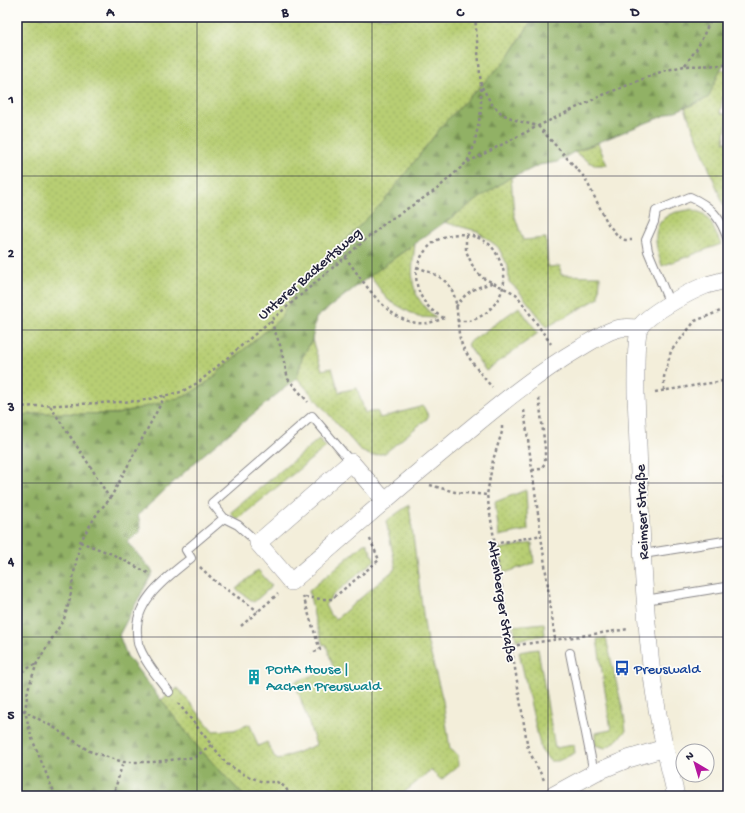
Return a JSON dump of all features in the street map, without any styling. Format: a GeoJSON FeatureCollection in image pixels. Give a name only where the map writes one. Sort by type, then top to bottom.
{"type":"FeatureCollection","features":[{"type":"Feature","properties":{"kind":"street"},"geometry":{"type":"LineString","coordinates":[[385,501],[351,462],[258,543],[291,582],[360,522],[385,501],[409,480],[504,401],[562,359],[606,333],[620,328],[639,328],[653,314],[670,304],[703,286],[728,279]]}},
{"type":"Feature","properties":{"kind":"street","name":"Reimser Straße"},"geometry":{"type":"LineString","coordinates":[[639,328],[636,364],[636,395],[647,626],[651,666],[665,748],[676,796]]}},
{"type":"Feature","properties":{"kind":"street"},"geometry":{"type":"LineString","coordinates":[[552,796],[594,774],[628,759],[665,748]]}},
{"type":"Feature","properties":{"kind":"lane"},"geometry":{"type":"LineString","coordinates":[[670,304],[648,251],[646,240],[654,222],[656,211],[690,197],[701,202],[710,209],[721,223],[728,240]]}},
{"type":"Feature","properties":{"kind":"lane"},"geometry":{"type":"LineString","coordinates":[[258,543],[238,525],[224,518],[212,503],[312,416],[351,462]]}},
{"type":"Feature","properties":{"kind":"lane"},"geometry":{"type":"LineString","coordinates":[[169,692],[138,646],[136,627],[141,612],[150,596],[163,582],[192,558],[186,550],[224,518]]}},
{"type":"Feature","properties":{"kind":"lane"},"geometry":{"type":"LineString","coordinates":[[643,554],[724,541]]}},
{"type":"Feature","properties":{"kind":"lane"},"geometry":{"type":"LineString","coordinates":[[645,600],[725,587]]}},
{"type":"Feature","properties":{"kind":"lane"},"geometry":{"type":"LineString","coordinates":[[570,653],[594,774]]}},
{"type":"Feature","properties":{"kind":"path","name":"Unterer Backertsweg"},"geometry":{"type":"LineString","coordinates":[[17,407],[140,401],[181,392],[199,382],[385,223],[436,190],[467,162],[474,146],[481,111],[481,86],[475,17]]}},
{"type":"Feature","properties":{"kind":"path"},"geometry":{"type":"LineString","coordinates":[[684,66],[698,48],[712,17]]}},
{"type":"Feature","properties":{"kind":"path"},"geometry":{"type":"LineString","coordinates":[[467,162],[538,126],[632,83],[663,71],[684,66],[728,65]]}},
{"type":"Feature","properties":{"kind":"path"},"geometry":{"type":"LineString","coordinates":[[481,86],[491,103],[502,114],[518,121],[538,126],[585,178],[608,224],[618,236]]}},
{"type":"Feature","properties":{"kind":"path"},"geometry":{"type":"LineString","coordinates":[[345,257],[381,305],[393,314],[409,321],[420,323],[434,322],[444,318],[434,313],[425,304],[419,294],[416,282],[417,267],[424,253],[434,242],[448,236],[463,234],[477,237],[490,246],[499,258],[503,272],[503,287],[491,308],[481,316],[470,321],[457,321]]}},
{"type":"Feature","properties":{"kind":"path"},"geometry":{"type":"LineString","coordinates":[[466,235],[466,251],[474,269],[483,278],[516,294],[562,359]]}},
{"type":"Feature","properties":{"kind":"path"},"geometry":{"type":"LineString","coordinates":[[417,267],[440,278],[447,284],[455,299],[460,340],[463,347],[483,377],[504,401]]}},
{"type":"Feature","properties":{"kind":"path"},"geometry":{"type":"LineString","coordinates":[[456,307],[462,297],[470,291],[493,283]]}},
{"type":"Feature","properties":{"kind":"path"},"geometry":{"type":"LineString","coordinates":[[664,390],[664,377],[671,351],[695,321],[728,308]]}},
{"type":"Feature","properties":{"kind":"path"},"geometry":{"type":"LineString","coordinates":[[271,321],[280,345],[288,379],[307,401]]}},
{"type":"Feature","properties":{"kind":"path"},"geometry":{"type":"LineString","coordinates":[[636,395],[723,381],[728,404]]}},
{"type":"Feature","properties":{"kind":"path"},"geometry":{"type":"LineString","coordinates":[[522,388],[555,639]]}},
{"type":"Feature","properties":{"kind":"path"},"geometry":{"type":"LineString","coordinates":[[56,796],[31,736],[25,711],[28,689],[37,664],[64,619],[70,600],[80,542],[98,512],[110,499],[166,396]]}},
{"type":"Feature","properties":{"kind":"path","name":"Altenberger Straße"},"geometry":{"type":"LineString","coordinates":[[504,401],[502,432],[493,460],[487,495],[528,749],[552,796]]}},
{"type":"Feature","properties":{"kind":"path"},"geometry":{"type":"LineString","coordinates":[[50,406],[110,499]]}},
{"type":"Feature","properties":{"kind":"path"},"geometry":{"type":"LineString","coordinates":[[532,470],[541,469],[545,463],[542,420]]}},
{"type":"Feature","properties":{"kind":"path"},"geometry":{"type":"LineString","coordinates":[[723,477],[728,475]]}},
{"type":"Feature","properties":{"kind":"path"},"geometry":{"type":"LineString","coordinates":[[409,480],[455,492],[487,495]]}},
{"type":"Feature","properties":{"kind":"path"},"geometry":{"type":"LineString","coordinates":[[310,654],[320,650],[305,597],[321,600],[332,599],[379,560],[360,522]]}},
{"type":"Feature","properties":{"kind":"path"},"geometry":{"type":"LineString","coordinates":[[494,544],[542,535]]}},
{"type":"Feature","properties":{"kind":"path"},"geometry":{"type":"LineString","coordinates":[[80,542],[112,554],[150,574]]}},
{"type":"Feature","properties":{"kind":"path"},"geometry":{"type":"LineString","coordinates":[[192,558],[216,583],[258,611]]}},
{"type":"Feature","properties":{"kind":"path"},"geometry":{"type":"LineString","coordinates":[[241,626],[291,582]]}},
{"type":"Feature","properties":{"kind":"path"},"geometry":{"type":"LineString","coordinates":[[511,646],[647,626]]}},
{"type":"Feature","properties":{"kind":"path"},"geometry":{"type":"LineString","coordinates":[[17,674],[37,664]]}},
{"type":"Feature","properties":{"kind":"path"},"geometry":{"type":"LineString","coordinates":[[169,692],[210,745],[227,764],[245,775],[263,782],[277,782],[285,786],[291,796]]}},
{"type":"Feature","properties":{"kind":"path"},"geometry":{"type":"LineString","coordinates":[[17,707],[55,728],[89,751],[123,762],[153,762],[195,757],[210,745]]}},
{"type":"Feature","properties":{"kind":"path"},"geometry":{"type":"LineString","coordinates":[[113,796],[123,762]]}},
{"type":"Feature","properties":{"kind":"green space"},"geometry":{"type":"Polygon","coordinates":[[[17,17],[534,17],[508,58],[445,122],[384,201],[299,286],[280,319],[208,382],[186,396],[117,414],[39,413],[17,416],[17,17]]]}},
{"type":"Feature","properties":{"kind":"green space"},"geometry":{"type":"Polygon","coordinates":[[[534,17],[728,17],[728,59],[720,70],[708,98],[574,152],[557,162],[539,165],[511,177],[339,299],[316,318],[312,340],[302,358],[297,378],[203,455],[138,515],[140,532],[127,542],[153,572],[119,635],[127,656],[197,746],[244,796],[17,796],[17,416],[39,413],[117,414],[186,396],[208,382],[280,319],[299,286],[384,201],[445,122],[508,58],[534,17]]]}},
{"type":"Feature","properties":{"kind":"green space"},"geometry":{"type":"Polygon","coordinates":[[[720,70],[728,70],[728,94],[724,93],[720,113],[728,115],[724,142],[728,142],[728,216],[685,108],[708,98],[720,70]]]}},
{"type":"Feature","properties":{"kind":"green space"},"geometry":{"type":"Polygon","coordinates":[[[598,143],[607,165],[594,165],[574,152],[598,143]]]}},
{"type":"Feature","properties":{"kind":"green space"},"geometry":{"type":"Polygon","coordinates":[[[511,177],[514,214],[523,240],[546,238],[548,267],[560,266],[561,275],[600,276],[599,298],[547,327],[518,290],[509,282],[508,266],[498,247],[477,231],[443,222],[511,177]]]}},
{"type":"Feature","properties":{"kind":"green space"},"geometry":{"type":"Polygon","coordinates":[[[692,209],[704,214],[711,223],[721,244],[662,266],[656,244],[657,229],[660,223],[665,217],[673,213],[692,209]]]}},
{"type":"Feature","properties":{"kind":"green space"},"geometry":{"type":"Polygon","coordinates":[[[415,244],[413,276],[416,293],[420,301],[436,318],[418,317],[388,300],[369,275],[415,244]]]}},
{"type":"Feature","properties":{"kind":"green space"},"geometry":{"type":"Polygon","coordinates":[[[519,307],[538,333],[486,371],[467,344],[519,307]]]}},
{"type":"Feature","properties":{"kind":"green space"},"geometry":{"type":"Polygon","coordinates":[[[312,340],[322,370],[332,368],[339,392],[357,388],[365,413],[377,411],[380,418],[423,406],[429,417],[385,453],[372,456],[361,451],[297,378],[302,358],[312,340]]]}},
{"type":"Feature","properties":{"kind":"green space"},"geometry":{"type":"Polygon","coordinates":[[[319,439],[326,447],[237,520],[230,513],[319,439]]]}},
{"type":"Feature","properties":{"kind":"green space"},"geometry":{"type":"Polygon","coordinates":[[[526,490],[528,530],[499,536],[495,502],[526,490]]]}},
{"type":"Feature","properties":{"kind":"green space"},"geometry":{"type":"Polygon","coordinates":[[[409,505],[426,636],[443,701],[450,749],[458,755],[459,765],[441,780],[431,770],[400,796],[244,796],[197,746],[161,700],[178,688],[213,731],[234,730],[250,724],[258,746],[267,742],[275,758],[278,760],[316,745],[295,682],[333,667],[326,644],[323,645],[315,620],[309,591],[366,542],[375,560],[333,595],[325,605],[330,615],[336,619],[396,568],[386,521],[409,505]]]}},
{"type":"Feature","properties":{"kind":"green space"},"geometry":{"type":"Polygon","coordinates":[[[532,543],[534,563],[504,573],[499,549],[532,543]]]}},
{"type":"Feature","properties":{"kind":"green space"},"geometry":{"type":"Polygon","coordinates":[[[258,570],[272,586],[254,602],[236,589],[258,570]]]}},
{"type":"Feature","properties":{"kind":"green space"},"geometry":{"type":"Polygon","coordinates":[[[544,623],[545,635],[516,640],[514,626],[544,623]]]}},
{"type":"Feature","properties":{"kind":"green space"},"geometry":{"type":"Polygon","coordinates":[[[606,638],[624,715],[626,731],[614,743],[605,748],[595,745],[595,733],[611,730],[597,639],[606,638]]]}},
{"type":"Feature","properties":{"kind":"green space"},"geometry":{"type":"Polygon","coordinates":[[[538,649],[555,748],[574,745],[575,753],[558,761],[550,761],[541,750],[519,652],[538,649]]]}},
{"type":"Feature","properties":{"kind":"place","name":"Preuswald"},"geometry":{"type":"Point","coordinates":[622,668]}},
{"type":"Feature","properties":{"kind":"place","name":"POHA House | Aachen Preuswald"},"geometry":{"type":"Point","coordinates":[254,677]}}]}
